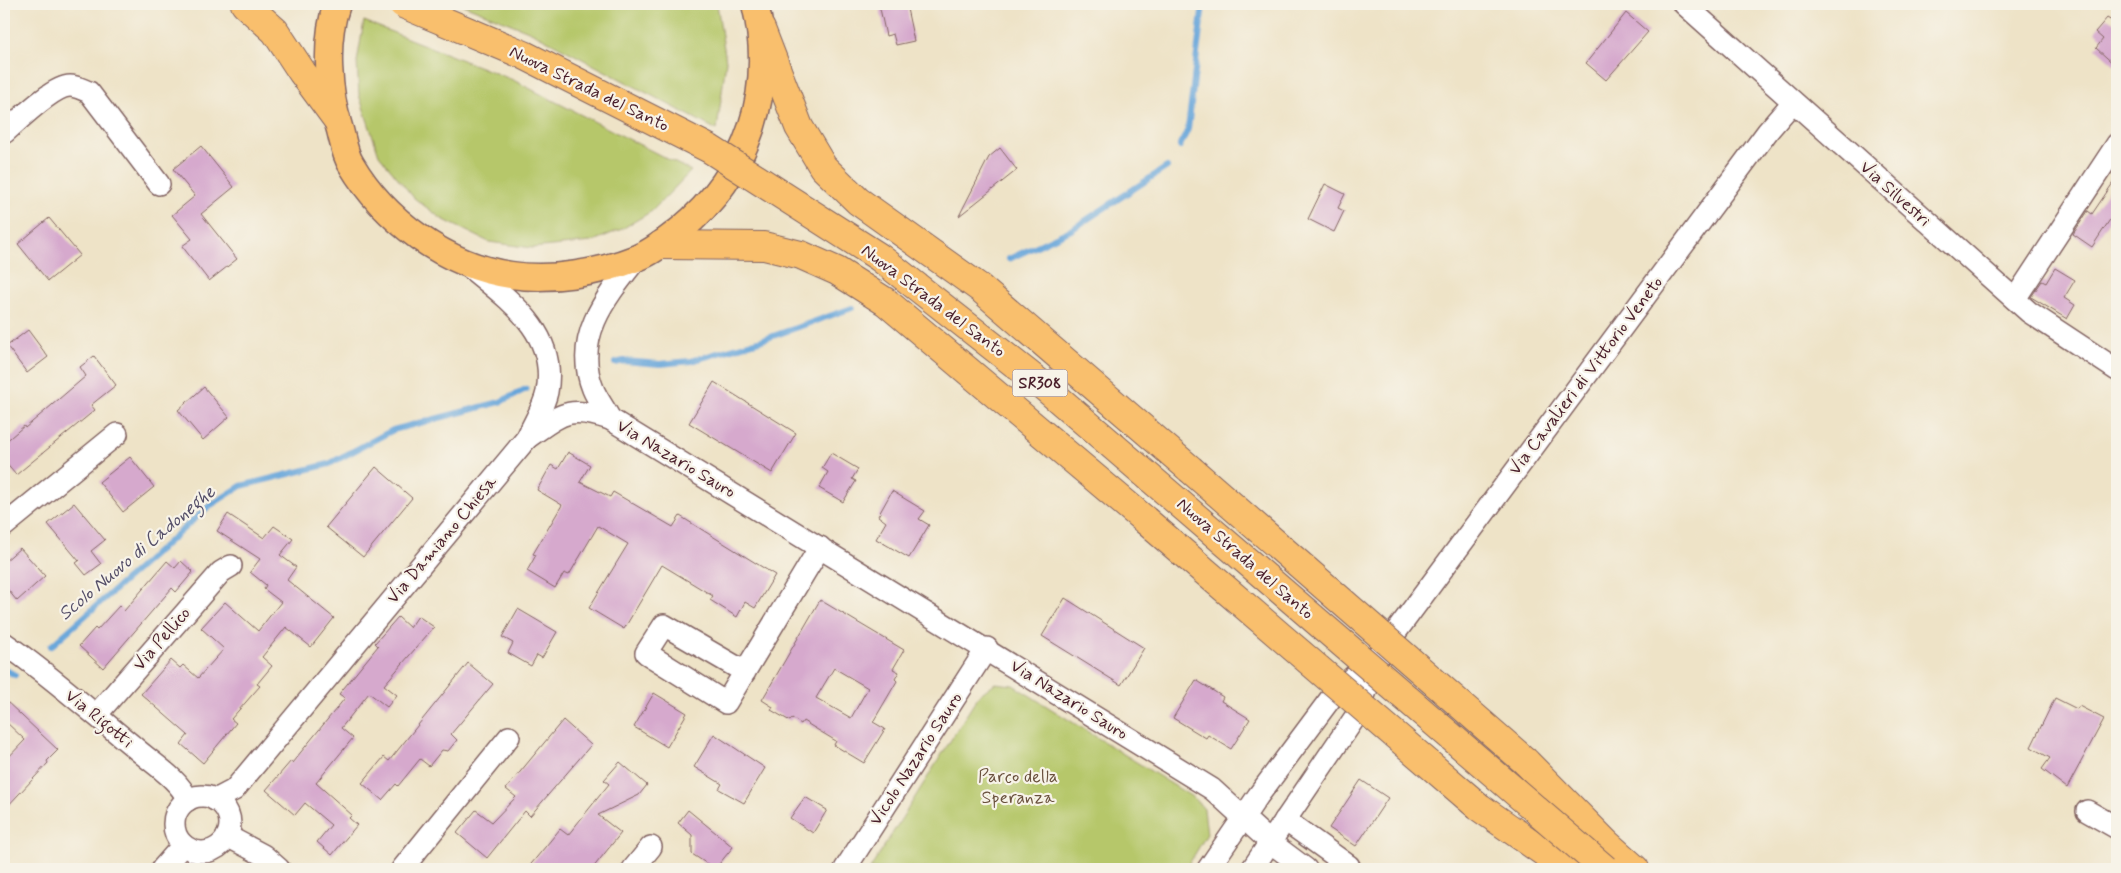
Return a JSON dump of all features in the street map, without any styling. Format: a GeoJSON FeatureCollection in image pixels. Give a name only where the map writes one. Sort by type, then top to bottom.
{"type":"FeatureCollection","features":[{"type":"Feature","properties":{"kind":"highway"},"geometry":{"type":"LineString","coordinates":[[245,4],[275,31],[336,118]]}},
{"type":"Feature","properties":{"kind":"highway","name":"Nuova Strada del Santo"},"geometry":{"type":"LineString","coordinates":[[403,4],[524,55],[710,149],[880,257],[1042,385],[1605,869]]}},
{"type":"Feature","properties":{"kind":"highway"},"geometry":{"type":"LineString","coordinates":[[758,16],[799,127],[823,166],[858,201],[980,288],[1525,761],[1607,844],[1636,869]]}},
{"type":"Feature","properties":{"kind":"highway"},"geometry":{"type":"LineString","coordinates":[[661,245],[764,246],[801,255],[837,271],[886,302],[1145,520],[1479,807],[1568,869]]}},
{"type":"Feature","properties":{"kind":"main road"},"geometry":{"type":"LineString","coordinates":[[337,4],[333,13],[328,65],[336,118],[350,163],[386,209],[418,237],[464,263],[511,275],[548,276],[584,273],[637,258],[661,245],[700,213],[731,174],[752,128],[762,79],[758,16]]}},
{"type":"Feature","properties":{"kind":"street","name":"Via Silvestri"},"geometry":{"type":"LineString","coordinates":[[1684,4],[2029,312],[2117,370]]}},
{"type":"Feature","properties":{"kind":"street"},"geometry":{"type":"LineString","coordinates":[[4,133],[58,89],[69,86],[77,87],[88,92],[159,184]]}},
{"type":"Feature","properties":{"kind":"street","name":"Via Cavalieri di Vittorio Veneto"},"geometry":{"type":"LineString","coordinates":[[1208,869],[1243,817],[1334,694],[1381,652],[1750,155],[1793,102]]}},
{"type":"Feature","properties":{"kind":"street"},"geometry":{"type":"LineString","coordinates":[[2015,299],[2117,144]]}},
{"type":"Feature","properties":{"kind":"street"},"geometry":{"type":"LineString","coordinates":[[610,418],[593,389],[587,370],[587,346],[595,316],[637,258]]}},
{"type":"Feature","properties":{"kind":"street","name":"Via Damiano Chiesa"},"geometry":{"type":"LineString","coordinates":[[215,800],[234,790],[527,438],[547,394],[549,364],[540,336],[516,305],[464,263]]}},
{"type":"Feature","properties":{"kind":"street","name":"Via Nazario Sauro"},"geometry":{"type":"LineString","coordinates":[[527,438],[556,418],[570,411],[587,411],[610,418],[1212,789],[1270,842],[1306,869]]}},
{"type":"Feature","properties":{"kind":"street"},"geometry":{"type":"LineString","coordinates":[[4,526],[117,434]]}},
{"type":"Feature","properties":{"kind":"street"},"geometry":{"type":"LineString","coordinates":[[745,672],[820,547]]}},
{"type":"Feature","properties":{"kind":"street","name":"Via Pellico"},"geometry":{"type":"LineString","coordinates":[[96,715],[221,572],[231,566]]}},
{"type":"Feature","properties":{"kind":"street","name":"Via Rigotti"},"geometry":{"type":"LineString","coordinates":[[4,643],[96,715],[183,788],[188,800]]}},
{"type":"Feature","properties":{"kind":"street","name":"Vicolo Nazario Sauro"},"geometry":{"type":"LineString","coordinates":[[845,869],[986,648]]}},
{"type":"Feature","properties":{"kind":"street","name":"Via Cavalieri di Vittorio Veneto"},"geometry":{"type":"LineString","coordinates":[[1252,869],[1358,713],[1381,652]]}},
{"type":"Feature","properties":{"kind":"street"},"geometry":{"type":"LineString","coordinates":[[402,869],[509,738]]}},
{"type":"Feature","properties":{"kind":"street"},"geometry":{"type":"LineString","coordinates":[[202,796],[215,800],[226,811],[229,819],[227,836],[218,847],[204,852],[196,852],[183,845],[175,830],[174,821],[177,813],[188,800],[202,796]]}},
{"type":"Feature","properties":{"kind":"street"},"geometry":{"type":"LineString","coordinates":[[2087,811],[2117,828]]}},
{"type":"Feature","properties":{"kind":"street"},"geometry":{"type":"LineString","coordinates":[[1285,820],[1349,866]]}},
{"type":"Feature","properties":{"kind":"street"},"geometry":{"type":"LineString","coordinates":[[227,836],[263,855],[279,869]]}},
{"type":"Feature","properties":{"kind":"street"},"geometry":{"type":"LineString","coordinates":[[162,869],[183,845]]}},
{"type":"Feature","properties":{"kind":"street"},"geometry":{"type":"LineString","coordinates":[[633,869],[651,847]]}},
{"type":"Feature","properties":{"kind":"green space"},"geometry":{"type":"Polygon","coordinates":[[[461,4],[717,4],[726,61],[717,130],[531,32],[461,4]]]}},
{"type":"Feature","properties":{"kind":"green space"},"geometry":{"type":"Polygon","coordinates":[[[364,21],[513,80],[691,171],[652,211],[622,229],[591,242],[532,248],[489,242],[442,219],[414,198],[379,155],[359,95],[357,62],[364,21]]]}},
{"type":"Feature","properties":{"kind":"green space","name":"Parco della Speranza"},"geometry":{"type":"Polygon","coordinates":[[[995,683],[1013,685],[1194,798],[1204,809],[1207,834],[1186,869],[870,869],[979,695],[995,683]]]}},
{"type":"Feature","properties":{"kind":"building"},"geometry":{"type":"Polygon","coordinates":[[[879,4],[906,4],[914,41],[896,45],[893,34],[886,36],[879,4]]]}},
{"type":"Feature","properties":{"kind":"building"},"geometry":{"type":"Polygon","coordinates":[[[1626,13],[1648,32],[1606,80],[1586,63],[1626,13]]]}},
{"type":"Feature","properties":{"kind":"building"},"geometry":{"type":"Polygon","coordinates":[[[2107,18],[2117,24],[2117,67],[2096,48],[2103,39],[2095,32],[2107,18]]]}},
{"type":"Feature","properties":{"kind":"building"},"geometry":{"type":"Polygon","coordinates":[[[201,146],[234,187],[201,214],[237,259],[209,281],[182,246],[192,239],[172,215],[195,196],[173,169],[201,146]]]}},
{"type":"Feature","properties":{"kind":"building"},"geometry":{"type":"Polygon","coordinates":[[[1000,148],[1017,170],[959,216],[989,157],[1000,148]]]}},
{"type":"Feature","properties":{"kind":"building"},"geometry":{"type":"Polygon","coordinates":[[[2117,177],[2117,209],[2092,247],[2073,234],[2088,211],[2092,214],[2117,177]]]}},
{"type":"Feature","properties":{"kind":"building"},"geometry":{"type":"Polygon","coordinates":[[[1325,184],[1345,194],[1338,208],[1344,211],[1334,232],[1308,219],[1325,184]]]}},
{"type":"Feature","properties":{"kind":"building"},"geometry":{"type":"Polygon","coordinates":[[[49,218],[80,255],[48,281],[18,244],[49,218]]]}},
{"type":"Feature","properties":{"kind":"building"},"geometry":{"type":"Polygon","coordinates":[[[2055,268],[2075,280],[2064,298],[2075,305],[2067,319],[2031,297],[2042,281],[2046,283],[2055,268]]]}},
{"type":"Feature","properties":{"kind":"building"},"geometry":{"type":"Polygon","coordinates":[[[28,330],[48,357],[27,373],[7,346],[28,330]]]}},
{"type":"Feature","properties":{"kind":"building"},"geometry":{"type":"Polygon","coordinates":[[[94,356],[116,385],[91,405],[95,410],[16,475],[4,461],[4,443],[24,426],[25,428],[86,376],[80,367],[94,356]]]}},
{"type":"Feature","properties":{"kind":"building"},"geometry":{"type":"Polygon","coordinates":[[[714,382],[796,433],[772,473],[689,423],[714,382]]]}},
{"type":"Feature","properties":{"kind":"building"},"geometry":{"type":"Polygon","coordinates":[[[204,387],[229,417],[203,440],[178,410],[204,387]]]}},
{"type":"Feature","properties":{"kind":"building"},"geometry":{"type":"Polygon","coordinates":[[[568,452],[590,465],[580,482],[610,497],[613,492],[673,527],[680,516],[775,575],[755,608],[745,602],[737,617],[710,600],[713,596],[662,565],[624,629],[589,608],[628,544],[598,526],[569,575],[564,573],[555,588],[527,571],[536,555],[533,554],[562,505],[537,490],[551,465],[558,469],[568,452]]]}},
{"type":"Feature","properties":{"kind":"building"},"geometry":{"type":"Polygon","coordinates":[[[831,453],[858,469],[852,479],[856,481],[843,502],[819,488],[828,472],[822,468],[831,453]]]}},
{"type":"Feature","properties":{"kind":"building"},"geometry":{"type":"Polygon","coordinates":[[[130,457],[154,487],[123,512],[99,482],[130,457]]]}},
{"type":"Feature","properties":{"kind":"building"},"geometry":{"type":"Polygon","coordinates":[[[376,467],[412,498],[363,557],[326,527],[376,467]]]}},
{"type":"Feature","properties":{"kind":"building"},"geometry":{"type":"Polygon","coordinates":[[[892,491],[925,511],[919,519],[929,525],[909,558],[876,539],[886,522],[878,516],[892,491]]]}},
{"type":"Feature","properties":{"kind":"building"},"geometry":{"type":"Polygon","coordinates":[[[74,503],[105,540],[91,551],[101,564],[86,575],[76,563],[79,561],[48,524],[74,503]]]}},
{"type":"Feature","properties":{"kind":"building"},"geometry":{"type":"Polygon","coordinates":[[[228,514],[264,538],[274,526],[293,539],[280,555],[296,567],[287,580],[334,618],[311,647],[286,627],[262,657],[272,666],[257,684],[260,686],[231,719],[236,723],[203,763],[181,744],[188,735],[141,694],[171,660],[180,668],[183,665],[198,678],[224,649],[201,628],[225,602],[258,631],[281,602],[264,589],[266,585],[250,572],[260,559],[217,531],[228,514]]]}},
{"type":"Feature","properties":{"kind":"building"},"geometry":{"type":"Polygon","coordinates":[[[20,548],[45,576],[17,601],[4,585],[4,562],[20,548]]]}},
{"type":"Feature","properties":{"kind":"building"},"geometry":{"type":"Polygon","coordinates":[[[167,561],[175,568],[181,561],[193,572],[176,592],[172,588],[103,668],[79,646],[119,606],[124,611],[167,561]]]}},
{"type":"Feature","properties":{"kind":"building"},"geometry":{"type":"Polygon","coordinates":[[[1065,598],[1144,648],[1121,685],[1042,636],[1065,598]]]}},
{"type":"Feature","properties":{"kind":"building"},"geometry":{"type":"Polygon","coordinates":[[[820,600],[904,650],[893,669],[899,672],[895,679],[897,681],[873,722],[885,729],[864,763],[834,745],[836,741],[803,721],[801,724],[792,718],[790,721],[771,710],[773,707],[762,700],[820,600]],[[834,668],[816,698],[851,718],[868,688],[834,668]]]}},
{"type":"Feature","properties":{"kind":"building"},"geometry":{"type":"Polygon","coordinates":[[[518,609],[557,632],[542,658],[537,655],[531,666],[508,653],[513,643],[502,637],[518,609]]]}},
{"type":"Feature","properties":{"kind":"building"},"geometry":{"type":"Polygon","coordinates":[[[418,616],[434,627],[384,685],[397,695],[387,707],[369,693],[341,728],[353,738],[316,783],[352,815],[349,818],[357,825],[332,855],[317,842],[331,825],[305,803],[295,815],[266,790],[291,761],[292,763],[345,698],[339,694],[378,646],[375,643],[398,617],[410,628],[418,616]]]}},
{"type":"Feature","properties":{"kind":"building"},"geometry":{"type":"Polygon","coordinates":[[[468,663],[493,684],[451,734],[457,740],[448,751],[442,750],[429,766],[420,759],[398,786],[396,784],[382,800],[362,783],[384,757],[389,761],[468,663]]]}},
{"type":"Feature","properties":{"kind":"building"},"geometry":{"type":"Polygon","coordinates":[[[1196,680],[1223,697],[1221,701],[1250,719],[1231,749],[1208,735],[1206,738],[1173,718],[1196,680]]]}},
{"type":"Feature","properties":{"kind":"building"},"geometry":{"type":"Polygon","coordinates":[[[654,693],[687,713],[667,747],[634,727],[654,693]]]}},
{"type":"Feature","properties":{"kind":"building"},"geometry":{"type":"Polygon","coordinates":[[[2055,698],[2077,709],[2079,706],[2104,719],[2067,788],[2042,769],[2050,758],[2031,747],[2055,698]]]}},
{"type":"Feature","properties":{"kind":"building"},"geometry":{"type":"Polygon","coordinates":[[[4,699],[58,750],[4,810],[4,762],[25,740],[4,720],[4,699]]]}},
{"type":"Feature","properties":{"kind":"building"},"geometry":{"type":"Polygon","coordinates":[[[563,720],[591,745],[530,816],[525,811],[487,858],[457,833],[476,810],[492,822],[516,797],[506,789],[563,720]]]}},
{"type":"Feature","properties":{"kind":"building"},"geometry":{"type":"Polygon","coordinates":[[[714,734],[765,768],[744,803],[719,789],[722,784],[694,767],[714,734]]]}},
{"type":"Feature","properties":{"kind":"building"},"geometry":{"type":"Polygon","coordinates":[[[620,762],[647,785],[639,795],[598,815],[621,833],[592,869],[527,869],[560,829],[568,835],[609,784],[604,780],[620,762]]]}},
{"type":"Feature","properties":{"kind":"building"},"geometry":{"type":"Polygon","coordinates":[[[1361,780],[1388,798],[1356,846],[1329,828],[1361,780]]]}},
{"type":"Feature","properties":{"kind":"building"},"geometry":{"type":"Polygon","coordinates":[[[805,797],[827,810],[813,833],[790,818],[805,797]]]}},
{"type":"Feature","properties":{"kind":"building"},"geometry":{"type":"Polygon","coordinates":[[[688,810],[733,847],[715,869],[692,854],[692,835],[678,823],[688,810]]]}},
{"type":"Feature","properties":{"kind":"waterway","name":"Scolo Nuovo di Cadoneghe"},"geometry":{"type":"LineString","coordinates":[[1180,146],[1188,129],[1203,4]]}},
{"type":"Feature","properties":{"kind":"waterway","name":"Scolo Nuovo di Cadoneghe"},"geometry":{"type":"LineString","coordinates":[[1009,259],[1071,230],[1167,167]]}},
{"type":"Feature","properties":{"kind":"waterway","name":"Scolo Nuovo di Cadoneghe"},"geometry":{"type":"LineString","coordinates":[[615,363],[624,361],[660,364],[691,361],[759,341],[852,308]]}},
{"type":"Feature","properties":{"kind":"waterway","name":"Scolo Nuovo di Cadoneghe"},"geometry":{"type":"LineString","coordinates":[[51,646],[208,507],[241,486],[329,464],[393,430],[500,402],[526,389]]}},
{"type":"Feature","properties":{"kind":"waterway","name":"Scolo Nuovo di Cadoneghe"},"geometry":{"type":"LineString","coordinates":[[4,669],[15,675]]}}]}
